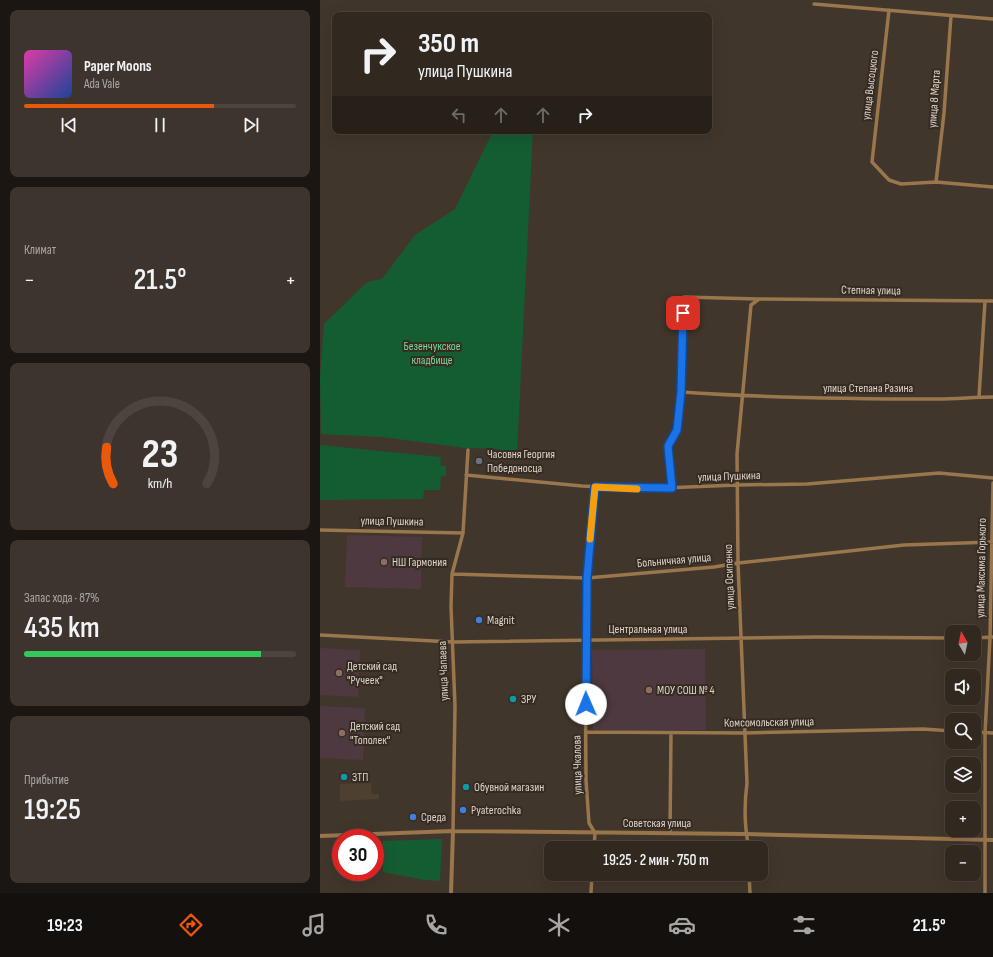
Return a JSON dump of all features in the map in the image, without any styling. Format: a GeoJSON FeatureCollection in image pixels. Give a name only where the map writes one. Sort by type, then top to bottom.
{"type":"FeatureCollection","features":[{"type":"Feature","properties":{"kind":"street"},"geometry":{"type":"LineString","coordinates":[[814,4],[993,19]]}},
{"type":"Feature","properties":{"kind":"street","name":"улица Высоцкого"},"geometry":{"type":"LineString","coordinates":[[889,10],[872,162],[889,180],[901,184],[936,182]]}},
{"type":"Feature","properties":{"kind":"street","name":"улица 8 Марта"},"geometry":{"type":"LineString","coordinates":[[936,182],[944,113],[951,16]]}},
{"type":"Feature","properties":{"kind":"street"},"geometry":{"type":"LineString","coordinates":[[936,182],[993,187]]}},
{"type":"Feature","properties":{"kind":"street","name":"Степная улица"},"geometry":{"type":"LineString","coordinates":[[681,392],[684,297],[993,301]]}},
{"type":"Feature","properties":{"kind":"street","name":"улица Осипенко"},"geometry":{"type":"LineString","coordinates":[[748,841],[746,834],[745,733],[738,562],[737,454],[751,305],[759,299]]}},
{"type":"Feature","properties":{"kind":"street"},"geometry":{"type":"LineString","coordinates":[[979,397],[985,301]]}},
{"type":"Feature","properties":{"kind":"street"},"geometry":{"type":"LineString","coordinates":[[672,488],[668,446],[676,434],[681,392]]}},
{"type":"Feature","properties":{"kind":"street","name":"улица Степана Разина"},"geometry":{"type":"LineString","coordinates":[[681,392],[742,396],[895,399],[993,397]]}},
{"type":"Feature","properties":{"kind":"street","name":"улица Чапаева"},"geometry":{"type":"LineString","coordinates":[[451,893],[455,706],[452,574],[463,533],[468,450]]}},
{"type":"Feature","properties":{"kind":"street","name":"улица Пушкина"},"geometry":{"type":"LineString","coordinates":[[466,475],[595,487],[672,488],[737,484],[807,484],[939,473],[993,478]]}},
{"type":"Feature","properties":{"kind":"street","name":"улица Максима Горького"},"geometry":{"type":"LineString","coordinates":[[985,893],[985,733],[991,638],[993,483]]}},
{"type":"Feature","properties":{"kind":"street","name":"улица Чкалова"},"geometry":{"type":"LineString","coordinates":[[594,841],[595,833],[589,823],[586,780],[586,639],[587,578],[595,487]]}},
{"type":"Feature","properties":{"kind":"street","name":"улица Пушкина"},"geometry":{"type":"LineString","coordinates":[[320,530],[463,533]]}},
{"type":"Feature","properties":{"kind":"street","name":"Больничная улица"},"geometry":{"type":"LineString","coordinates":[[452,574],[587,578],[714,567],[738,562],[904,545],[992,542]]}},
{"type":"Feature","properties":{"kind":"street","name":"Центральная улица"},"geometry":{"type":"LineString","coordinates":[[320,635],[453,642],[586,639],[945,638]]}},
{"type":"Feature","properties":{"kind":"street","name":"Комсомольская улица"},"geometry":{"type":"LineString","coordinates":[[587,732],[745,733],[923,729],[945,731]]}},
{"type":"Feature","properties":{"kind":"street"},"geometry":{"type":"LineString","coordinates":[[670,733],[670,833]]}},
{"type":"Feature","properties":{"kind":"street"},"geometry":{"type":"LineString","coordinates":[[981,733],[993,733]]}},
{"type":"Feature","properties":{"kind":"street","name":"Советская улица"},"geometry":{"type":"LineString","coordinates":[[320,836],[453,831],[746,834],[993,840]]}},
{"type":"Feature","properties":{"kind":"street"},"geometry":{"type":"LineString","coordinates":[[591,893],[592,881]]}},
{"type":"Feature","properties":{"kind":"street"},"geometry":{"type":"LineString","coordinates":[[749,881],[750,893]]}},
{"type":"Feature","properties":{"kind":"shaded area","name":"НШ Гармония"},"geometry":{"type":"Polygon","coordinates":[[[347,535],[422,537],[421,589],[345,587],[347,535]]]}},
{"type":"Feature","properties":{"kind":"shaded area","name":"Детский сад \"Ручеек\""},"geometry":{"type":"Polygon","coordinates":[[[320,648],[360,650],[358,697],[320,695],[320,648]]]}},
{"type":"Feature","properties":{"kind":"shaded area","name":"МОУ СОШ № 4"},"geometry":{"type":"Polygon","coordinates":[[[705,649],[706,730],[593,730],[592,650],[705,649]]]}},
{"type":"Feature","properties":{"kind":"shaded area","name":"Детский сад \"Тополек\""},"geometry":{"type":"Polygon","coordinates":[[[320,706],[365,708],[363,760],[320,758],[320,706]]]}},
{"type":"Feature","properties":{"kind":"shaded area"},"geometry":{"type":"Polygon","coordinates":[[[371,783],[372,794],[379,794],[379,799],[340,801],[340,784],[371,783]]]}},
{"type":"Feature","properties":{"kind":"green space","name":"Безенчукское кладбище"},"geometry":{"type":"Polygon","coordinates":[[[492,134],[533,134],[517,453],[500,453],[500,449],[465,448],[382,437],[321,434],[320,377],[324,324],[367,282],[382,279],[415,235],[455,209],[492,134]]]}},
{"type":"Feature","properties":{"kind":"green space"},"geometry":{"type":"Polygon","coordinates":[[[320,445],[441,457],[440,465],[446,466],[446,476],[441,476],[440,490],[424,490],[423,499],[320,500],[320,445]]]}},
{"type":"Feature","properties":{"kind":"green space"},"geometry":{"type":"Polygon","coordinates":[[[442,839],[440,881],[425,880],[384,872],[384,841],[442,839]]]}},
{"type":"Feature","properties":{"kind":"slow traffic"},"geometry":{"type":"LineString","coordinates":[[590,539],[595,487],[637,489]]}},
{"type":"Feature","properties":{"kind":"place","name":"Часовня Георгия Победоносца"},"geometry":{"type":"Point","coordinates":[479,461]}},
{"type":"Feature","properties":{"kind":"place","name":"НШ Гармония"},"geometry":{"type":"Point","coordinates":[384,562]}},
{"type":"Feature","properties":{"kind":"place","name":"Magnit"},"geometry":{"type":"Point","coordinates":[479,620]}},
{"type":"Feature","properties":{"kind":"place","name":"Детский сад \"Ручеек\""},"geometry":{"type":"Point","coordinates":[339,673]}},
{"type":"Feature","properties":{"kind":"place","name":"МОУ СОШ № 4"},"geometry":{"type":"Point","coordinates":[649,690]}},
{"type":"Feature","properties":{"kind":"place","name":"ЗРУ"},"geometry":{"type":"Point","coordinates":[513,699]}},
{"type":"Feature","properties":{"kind":"place","name":"Детский сад \"Тополек\""},"geometry":{"type":"Point","coordinates":[342,733]}},
{"type":"Feature","properties":{"kind":"place","name":"ЗТП"},"geometry":{"type":"Point","coordinates":[344,777]}},
{"type":"Feature","properties":{"kind":"place","name":"Обувной магазин"},"geometry":{"type":"Point","coordinates":[466,787]}},
{"type":"Feature","properties":{"kind":"place","name":"Pyaterochka"},"geometry":{"type":"Point","coordinates":[463,810]}},
{"type":"Feature","properties":{"kind":"place","name":"Среда"},"geometry":{"type":"Point","coordinates":[413,817]}},
{"type":"Feature","properties":{"kind":"route"},"geometry":{"type":"LineString","coordinates":[[586,704],[587,578],[595,487],[639,489],[672,488],[668,446],[674,438],[677,430],[681,392],[683,313]]}}]}
